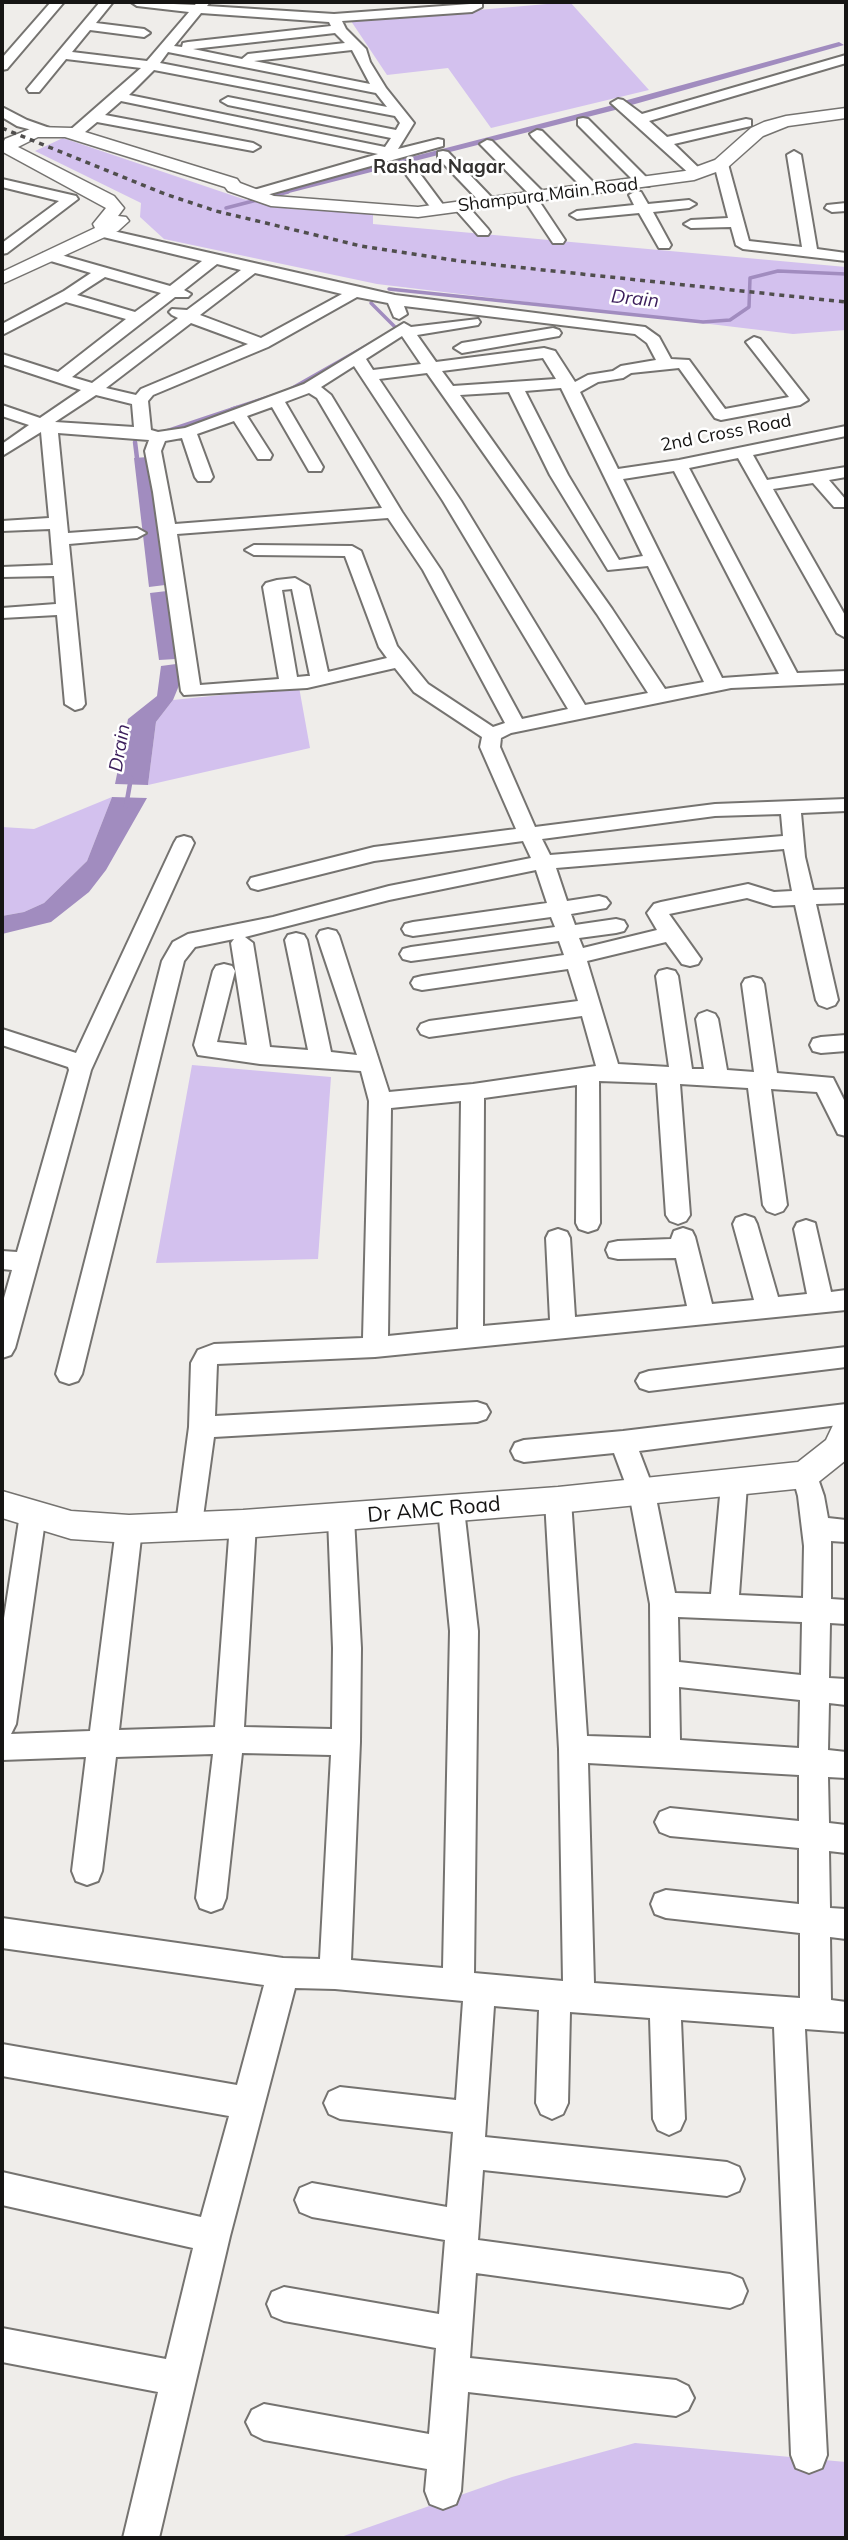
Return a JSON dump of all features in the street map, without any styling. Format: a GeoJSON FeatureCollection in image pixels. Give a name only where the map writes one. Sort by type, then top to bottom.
{"type":"FeatureCollection","features":[{"type":"Feature","properties":{"kind":"street"},"geometry":{"type":"LineString","coordinates":[[2,66],[58,2]]}},
{"type":"Feature","properties":{"kind":"street"},"geometry":{"type":"LineString","coordinates":[[34,89],[107,2]]}},
{"type":"Feature","properties":{"kind":"street"},"geometry":{"type":"LineString","coordinates":[[140,2],[201,5],[337,24],[407,123],[387,154]]}},
{"type":"Feature","properties":{"kind":"street"},"geometry":{"type":"LineString","coordinates":[[280,16],[287,2]]}},
{"type":"Feature","properties":{"kind":"street"},"geometry":{"type":"LineString","coordinates":[[356,17],[363,2]]}},
{"type":"Feature","properties":{"kind":"street"},"geometry":{"type":"LineString","coordinates":[[166,48],[337,24],[392,8],[472,8],[476,6],[476,2]]}},
{"type":"Feature","properties":{"kind":"street"},"geometry":{"type":"LineString","coordinates":[[74,134],[120,97],[142,84],[151,65],[190,28],[201,5]]}},
{"type":"Feature","properties":{"kind":"street"},"geometry":{"type":"LineString","coordinates":[[221,25],[280,16]]}},
{"type":"Feature","properties":{"kind":"street"},"geometry":{"type":"LineString","coordinates":[[86,26],[144,33]]}},
{"type":"Feature","properties":{"kind":"street"},"geometry":{"type":"LineString","coordinates":[[73,43],[126,49]]}},
{"type":"Feature","properties":{"kind":"street"},"geometry":{"type":"LineString","coordinates":[[225,61],[355,46]]}},
{"type":"Feature","properties":{"kind":"street"},"geometry":{"type":"LineString","coordinates":[[166,48],[382,90]]}},
{"type":"Feature","properties":{"kind":"street"},"geometry":{"type":"LineString","coordinates":[[63,55],[151,65],[398,113]]}},
{"type":"Feature","properties":{"kind":"street"},"geometry":{"type":"LineString","coordinates":[[664,142],[737,115],[846,59]]}},
{"type":"Feature","properties":{"kind":"street"},"geometry":{"type":"LineString","coordinates":[[120,97],[387,154]]}},
{"type":"Feature","properties":{"kind":"street"},"geometry":{"type":"LineString","coordinates":[[214,99],[399,135]]}},
{"type":"Feature","properties":{"kind":"street"},"geometry":{"type":"LineString","coordinates":[[107,108],[252,148]]}},
{"type":"Feature","properties":{"kind":"street"},"geometry":{"type":"LineString","coordinates":[[2,111],[22,122],[51,131]]}},
{"type":"Feature","properties":{"kind":"street"},"geometry":{"type":"LineString","coordinates":[[697,173],[628,111],[737,115]]}},
{"type":"Feature","properties":{"kind":"street","name":"Shampura Main Road"},"geometry":{"type":"LineString","coordinates":[[5,274],[112,227],[127,215],[128,204],[19,148],[37,137],[59,135],[222,186],[234,187],[260,198],[418,212],[637,184],[697,173],[721,164],[737,115],[786,121],[846,113]]}},
{"type":"Feature","properties":{"kind":"street"},"geometry":{"type":"LineString","coordinates":[[95,117],[252,148],[330,155],[363,162]]}},
{"type":"Feature","properties":{"kind":"street"},"geometry":{"type":"LineString","coordinates":[[583,122],[637,184],[642,207],[664,245]]}},
{"type":"Feature","properties":{"kind":"street","name":"Shampura Main Road"},"geometry":{"type":"LineString","coordinates":[[102,231],[102,224],[115,208],[108,200],[26,160],[6,147],[22,137],[51,131],[74,134],[231,183],[234,187]]}},
{"type":"Feature","properties":{"kind":"street"},"geometry":{"type":"LineString","coordinates":[[537,134],[593,190]]}},
{"type":"Feature","properties":{"kind":"street"},"geometry":{"type":"LineString","coordinates":[[487,144],[535,197],[558,240]]}},
{"type":"Feature","properties":{"kind":"street"},"geometry":{"type":"LineString","coordinates":[[260,198],[387,154],[440,149],[489,203]]}},
{"type":"Feature","properties":{"kind":"street"},"geometry":{"type":"LineString","coordinates":[[794,155],[810,253]]}},
{"type":"Feature","properties":{"kind":"street"},"geometry":{"type":"LineString","coordinates":[[721,164],[743,245],[846,257]]}},
{"type":"Feature","properties":{"kind":"street"},"geometry":{"type":"LineString","coordinates":[[407,166],[439,209]]}},
{"type":"Feature","properties":{"kind":"street"},"geometry":{"type":"LineString","coordinates":[[2,183],[71,199],[2,250]]}},
{"type":"Feature","properties":{"kind":"street"},"geometry":{"type":"LineString","coordinates":[[2,204],[23,187]]}},
{"type":"Feature","properties":{"kind":"street"},"geometry":{"type":"LineString","coordinates":[[577,215],[689,204]]}},
{"type":"Feature","properties":{"kind":"street"},"geometry":{"type":"LineString","coordinates":[[461,207],[483,232]]}},
{"type":"Feature","properties":{"kind":"street"},"geometry":{"type":"LineString","coordinates":[[691,225],[737,222]]}},
{"type":"Feature","properties":{"kind":"street"},"geometry":{"type":"LineString","coordinates":[[102,231],[395,300],[631,327],[653,340],[666,364]]}},
{"type":"Feature","properties":{"kind":"street"},"geometry":{"type":"LineString","coordinates":[[49,256],[208,302]]}},
{"type":"Feature","properties":{"kind":"street"},"geometry":{"type":"LineString","coordinates":[[60,378],[214,259]]}},
{"type":"Feature","properties":{"kind":"street"},"geometry":{"type":"LineString","coordinates":[[2,451],[46,426],[254,267]]}},
{"type":"Feature","properties":{"kind":"street"},"geometry":{"type":"LineString","coordinates":[[2,330],[69,294],[103,271]]}},
{"type":"Feature","properties":{"kind":"street"},"geometry":{"type":"LineString","coordinates":[[140,400],[147,391],[261,344],[354,292]]}},
{"type":"Feature","properties":{"kind":"street"},"geometry":{"type":"LineString","coordinates":[[69,294],[73,300],[138,318]]}},
{"type":"Feature","properties":{"kind":"street"},"geometry":{"type":"LineString","coordinates":[[395,300],[405,330],[606,613],[661,698]]}},
{"type":"Feature","properties":{"kind":"street"},"geometry":{"type":"LineString","coordinates":[[156,304],[261,344]]}},
{"type":"Feature","properties":{"kind":"street"},"geometry":{"type":"LineString","coordinates":[[2,410],[46,426],[151,435],[188,432],[310,387],[405,330],[472,322]]}},
{"type":"Feature","properties":{"kind":"street"},"geometry":{"type":"LineString","coordinates":[[370,375],[553,333]]}},
{"type":"Feature","properties":{"kind":"street"},"geometry":{"type":"LineString","coordinates":[[754,342],[827,434]]}},
{"type":"Feature","properties":{"kind":"street"},"geometry":{"type":"LineString","coordinates":[[428,362],[549,354],[569,386],[716,685]]}},
{"type":"Feature","properties":{"kind":"street"},"geometry":{"type":"LineString","coordinates":[[357,358],[452,501],[580,712]]}},
{"type":"Feature","properties":{"kind":"street"},"geometry":{"type":"LineString","coordinates":[[2,359],[94,389],[140,400]]}},
{"type":"Feature","properties":{"kind":"street"},"geometry":{"type":"LineString","coordinates":[[449,391],[514,386],[569,386],[617,374],[626,369],[682,362],[721,415],[800,400]]}},
{"type":"Feature","properties":{"kind":"street"},"geometry":{"type":"LineString","coordinates":[[514,386],[559,475],[614,566],[656,560]]}},
{"type":"Feature","properties":{"kind":"street"},"geometry":{"type":"LineString","coordinates":[[310,387],[323,395],[393,512],[432,570],[516,726]]}},
{"type":"Feature","properties":{"kind":"street"},"geometry":{"type":"LineString","coordinates":[[140,400],[151,435],[162,492],[191,691],[320,680],[399,661]]}},
{"type":"Feature","properties":{"kind":"street"},"geometry":{"type":"LineString","coordinates":[[276,400],[314,467]]}},
{"type":"Feature","properties":{"kind":"street"},"geometry":{"type":"LineString","coordinates":[[238,414],[264,455]]}},
{"type":"Feature","properties":{"kind":"street"},"geometry":{"type":"LineString","coordinates":[[46,426],[75,704]]}},
{"type":"Feature","properties":{"kind":"street","name":"2nd Cross Road"},"geometry":{"type":"LineString","coordinates":[[613,475],[679,465],[846,431]]}},
{"type":"Feature","properties":{"kind":"street"},"geometry":{"type":"LineString","coordinates":[[188,432],[204,477]]}},
{"type":"Feature","properties":{"kind":"street"},"geometry":{"type":"LineString","coordinates":[[743,452],[846,633]]}},
{"type":"Feature","properties":{"kind":"street"},"geometry":{"type":"LineString","coordinates":[[679,465],[790,678]]}},
{"type":"Feature","properties":{"kind":"street"},"geometry":{"type":"LineString","coordinates":[[762,486],[846,472]]}},
{"type":"Feature","properties":{"kind":"street"},"geometry":{"type":"LineString","coordinates":[[817,477],[840,503]]}},
{"type":"Feature","properties":{"kind":"street"},"geometry":{"type":"LineString","coordinates":[[294,499],[301,520]]}},
{"type":"Feature","properties":{"kind":"street"},"geometry":{"type":"LineString","coordinates":[[166,530],[393,512]]}},
{"type":"Feature","properties":{"kind":"street"},"geometry":{"type":"LineString","coordinates":[[327,517],[331,550]]}},
{"type":"Feature","properties":{"kind":"street"},"geometry":{"type":"LineString","coordinates":[[2,526],[137,533]]}},
{"type":"Feature","properties":{"kind":"street"},"geometry":{"type":"LineString","coordinates":[[254,550],[353,552],[388,648],[421,688],[492,735]]}},
{"type":"Feature","properties":{"kind":"street"},"geometry":{"type":"LineString","coordinates":[[2,572],[62,570]]}},
{"type":"Feature","properties":{"kind":"street"},"geometry":{"type":"LineString","coordinates":[[289,684],[272,587],[277,585],[295,583],[300,586],[320,680]]}},
{"type":"Feature","properties":{"kind":"street"},"geometry":{"type":"LineString","coordinates":[[2,613],[66,609]]}},
{"type":"Feature","properties":{"kind":"street"},"geometry":{"type":"LineString","coordinates":[[492,735],[516,726],[716,685],[790,678],[846,677]]}},
{"type":"Feature","properties":{"kind":"street"},"geometry":{"type":"LineString","coordinates":[[492,735],[490,747],[544,862],[591,1007],[598,1073],[588,1223]]}},
{"type":"Feature","properties":{"kind":"street"},"geometry":{"type":"LineString","coordinates":[[258,883],[374,854],[715,810],[846,806]]}},
{"type":"Feature","properties":{"kind":"street"},"geometry":{"type":"LineString","coordinates":[[790,807],[803,898],[828,1000]]}},
{"type":"Feature","properties":{"kind":"street"},"geometry":{"type":"LineString","coordinates":[[69,1374],[173,961],[181,947],[199,938],[274,924],[389,893],[544,862],[793,842]]}},
{"type":"Feature","properties":{"kind":"street"},"geometry":{"type":"LineString","coordinates":[[2,1348],[14,1261],[80,1070],[184,844]]}},
{"type":"Feature","properties":{"kind":"street"},"geometry":{"type":"LineString","coordinates":[[690,959],[660,919],[658,913],[661,909],[748,891],[773,899],[846,896]]}},
{"type":"Feature","properties":{"kind":"street"},"geometry":{"type":"LineString","coordinates":[[413,929],[599,903]]}},
{"type":"Feature","properties":{"kind":"street"},"geometry":{"type":"LineString","coordinates":[[411,954],[616,926]]}},
{"type":"Feature","properties":{"kind":"street"},"geometry":{"type":"LineString","coordinates":[[422,983],[576,959],[670,934]]}},
{"type":"Feature","properties":{"kind":"street"},"geometry":{"type":"LineString","coordinates":[[328,936],[371,1064],[380,1101],[374,1347]]}},
{"type":"Feature","properties":{"kind":"street"},"geometry":{"type":"LineString","coordinates":[[296,940],[322,1061]]}},
{"type":"Feature","properties":{"kind":"street"},"geometry":{"type":"LineString","coordinates":[[242,943],[260,1056]]}},
{"type":"Feature","properties":{"kind":"street"},"geometry":{"type":"LineString","coordinates":[[224,971],[205,1048],[260,1056],[371,1064]]}},
{"type":"Feature","properties":{"kind":"street"},"geometry":{"type":"LineString","coordinates":[[667,976],[683,1233],[702,1315]]}},
{"type":"Feature","properties":{"kind":"street"},"geometry":{"type":"LineString","coordinates":[[753,984],[775,1205]]}},
{"type":"Feature","properties":{"kind":"street"},"geometry":{"type":"LineString","coordinates":[[429,1029],[591,1007]]}},
{"type":"Feature","properties":{"kind":"street"},"geometry":{"type":"LineString","coordinates":[[707,1019],[716,1079]]}},
{"type":"Feature","properties":{"kind":"street"},"geometry":{"type":"LineString","coordinates":[[2,1037],[78,1062],[80,1070]]}},
{"type":"Feature","properties":{"kind":"street"},"geometry":{"type":"LineString","coordinates":[[821,1045],[846,1044]]}},
{"type":"Feature","properties":{"kind":"street"},"geometry":{"type":"LineString","coordinates":[[380,1101],[598,1073],[825,1084],[846,1129]]}},
{"type":"Feature","properties":{"kind":"street"},"geometry":{"type":"LineString","coordinates":[[470,1338],[473,1091]]}},
{"type":"Feature","properties":{"kind":"street"},"geometry":{"type":"LineString","coordinates":[[746,1224],[769,1309]]}},
{"type":"Feature","properties":{"kind":"street"},"geometry":{"type":"LineString","coordinates":[[807,1229],[821,1304]]}},
{"type":"Feature","properties":{"kind":"street"},"geometry":{"type":"LineString","coordinates":[[618,1250],[683,1233]]}},
{"type":"Feature","properties":{"kind":"street"},"geometry":{"type":"LineString","coordinates":[[558,1238],[563,1329]]}},
{"type":"Feature","properties":{"kind":"street"},"geometry":{"type":"LineString","coordinates":[[189,1524],[202,1427],[204,1363],[207,1357],[214,1354],[374,1347],[846,1300]]}},
{"type":"Feature","properties":{"kind":"street"},"geometry":{"type":"LineString","coordinates":[[649,1381],[846,1357]]}},
{"type":"Feature","properties":{"kind":"street"},"geometry":{"type":"LineString","coordinates":[[202,1427],[477,1412]]}},
{"type":"Feature","properties":{"kind":"street"},"geometry":{"type":"LineString","coordinates":[[524,1451],[846,1415]]}},
{"type":"Feature","properties":{"kind":"street"},"geometry":{"type":"LineString","coordinates":[[809,2455],[817,2016],[832,1922],[814,1835],[816,1528],[805,1475],[839,1448],[846,1430]]}},
{"type":"Feature","properties":{"kind":"street"},"geometry":{"type":"LineString","coordinates":[[623,1442],[642,1493],[664,1604],[666,1752]]}},
{"type":"Feature","properties":{"kind":"street","name":"Dr AMC Road"},"geometry":{"type":"LineString","coordinates":[[2,1506],[71,1525],[129,1529],[341,1518],[734,1485],[805,1475]]}},
{"type":"Feature","properties":{"kind":"street"},"geometry":{"type":"LineString","coordinates":[[724,1607],[734,1485]]}},
{"type":"Feature","properties":{"kind":"street"},"geometry":{"type":"LineString","coordinates":[[552,2103],[567,1996],[573,1749],[558,1500]]}},
{"type":"Feature","properties":{"kind":"street"},"geometry":{"type":"LineString","coordinates":[[443,2491],[471,2118],[464,1631],[451,1509]]}},
{"type":"Feature","properties":{"kind":"street"},"geometry":{"type":"LineString","coordinates":[[2,1724],[33,1514]]}},
{"type":"Feature","properties":{"kind":"street"},"geometry":{"type":"LineString","coordinates":[[335,1974],[346,1742],[347,1648],[341,1518]]}},
{"type":"Feature","properties":{"kind":"street"},"geometry":{"type":"LineString","coordinates":[[211,1898],[229,1740],[243,1524]]}},
{"type":"Feature","properties":{"kind":"street"},"geometry":{"type":"LineString","coordinates":[[816,1528],[846,1531]]}},
{"type":"Feature","properties":{"kind":"street"},"geometry":{"type":"LineString","coordinates":[[87,1871],[129,1529]]}},
{"type":"Feature","properties":{"kind":"street"},"geometry":{"type":"LineString","coordinates":[[664,1604],[846,1612]]}},
{"type":"Feature","properties":{"kind":"street"},"geometry":{"type":"LineString","coordinates":[[665,1673],[846,1692]]}},
{"type":"Feature","properties":{"kind":"street"},"geometry":{"type":"LineString","coordinates":[[2,1747],[229,1740],[346,1742]]}},
{"type":"Feature","properties":{"kind":"street"},"geometry":{"type":"LineString","coordinates":[[573,1749],[666,1752],[846,1765]]}},
{"type":"Feature","properties":{"kind":"street"},"geometry":{"type":"LineString","coordinates":[[670,1822],[846,1839]]}},
{"type":"Feature","properties":{"kind":"street"},"geometry":{"type":"LineString","coordinates":[[666,1904],[832,1922]]}},
{"type":"Feature","properties":{"kind":"street"},"geometry":{"type":"LineString","coordinates":[[2,1933],[283,1973],[335,1974],[469,1988],[817,2016]]}},
{"type":"Feature","properties":{"kind":"street"},"geometry":{"type":"LineString","coordinates":[[141,2538],[212,2236],[283,1973]]}},
{"type":"Feature","properties":{"kind":"street"},"geometry":{"type":"LineString","coordinates":[[666,2004],[669,2119]]}},
{"type":"Feature","properties":{"kind":"street"},"geometry":{"type":"LineString","coordinates":[[2,2060],[247,2103]]}},
{"type":"Feature","properties":{"kind":"street"},"geometry":{"type":"LineString","coordinates":[[340,2103],[471,2118]]}},
{"type":"Feature","properties":{"kind":"street"},"geometry":{"type":"LineString","coordinates":[[468,2152],[727,2179]]}},
{"type":"Feature","properties":{"kind":"street"},"geometry":{"type":"LineString","coordinates":[[2,2188],[212,2236]]}},
{"type":"Feature","properties":{"kind":"street"},"geometry":{"type":"LineString","coordinates":[[312,2200],[461,2241],[730,2291]]}},
{"type":"Feature","properties":{"kind":"street"},"geometry":{"type":"LineString","coordinates":[[284,2304],[455,2334]]}},
{"type":"Feature","properties":{"kind":"street"},"geometry":{"type":"LineString","coordinates":[[2,2345],[179,2379]]}},
{"type":"Feature","properties":{"kind":"street"},"geometry":{"type":"LineString","coordinates":[[452,2373],[676,2398]]}},
{"type":"Feature","properties":{"kind":"street"},"geometry":{"type":"LineString","coordinates":[[264,2422],[446,2455]]}},
{"type":"Feature","properties":{"kind":"shaded area"},"geometry":{"type":"Polygon","coordinates":[[[570,2],[649,90],[491,128],[448,68],[387,75],[351,21],[570,2]]]}},
{"type":"Feature","properties":{"kind":"shaded area"},"geometry":{"type":"Polygon","coordinates":[[[839,42],[844,45],[628,106],[620,102],[839,42]]]}},
{"type":"Feature","properties":{"kind":"shaded area"},"geometry":{"type":"Polygon","coordinates":[[[613,105],[619,109],[285,194],[279,191],[613,105]]]}},
{"type":"Feature","properties":{"kind":"shaded area"},"geometry":{"type":"Polygon","coordinates":[[[63,138],[243,199],[291,209],[373,213],[373,224],[846,267],[846,330],[793,334],[377,284],[164,239],[140,217],[141,203],[35,151],[63,138]]]}},
{"type":"Feature","properties":{"kind":"shaded area"},"geometry":{"type":"Polygon","coordinates":[[[148,457],[165,585],[149,587],[134,458],[148,457]]]}},
{"type":"Feature","properties":{"kind":"shaded area"},"geometry":{"type":"Polygon","coordinates":[[[167,591],[176,659],[159,660],[150,593],[167,591]]]}},
{"type":"Feature","properties":{"kind":"shaded area"},"geometry":{"type":"Polygon","coordinates":[[[176,664],[180,683],[173,700],[156,722],[148,785],[115,784],[128,719],[157,696],[161,666],[176,664]]]}},
{"type":"Feature","properties":{"kind":"shaded area"},"geometry":{"type":"Polygon","coordinates":[[[299,687],[310,748],[148,785],[156,722],[173,700],[299,687]]]}},
{"type":"Feature","properties":{"kind":"shaded area"},"geometry":{"type":"Polygon","coordinates":[[[112,797],[87,861],[44,903],[24,912],[2,916],[2,827],[34,829],[112,797]]]}},
{"type":"Feature","properties":{"kind":"shaded area"},"geometry":{"type":"Polygon","coordinates":[[[112,797],[147,798],[106,870],[89,892],[51,922],[2,934],[2,916],[24,912],[44,903],[87,861],[112,797]]]}},
{"type":"Feature","properties":{"kind":"shaded area"},"geometry":{"type":"Polygon","coordinates":[[[192,1065],[331,1077],[318,1259],[156,1263],[192,1065]]]}},
{"type":"Feature","properties":{"kind":"shaded area"},"geometry":{"type":"Polygon","coordinates":[[[635,2443],[846,2462],[846,2538],[338,2538],[512,2477],[635,2443]]]}},
{"type":"Feature","properties":{"kind":"waterway"},"geometry":{"type":"LineString","coordinates":[[226,208],[288,192]]}},
{"type":"Feature","properties":{"kind":"waterway","name":"Drain"},"geometry":{"type":"LineString","coordinates":[[389,289],[703,322],[730,320],[749,307],[750,278],[778,271],[846,274]]}},
{"type":"Feature","properties":{"kind":"waterway","name":"Drain"},"geometry":{"type":"LineString","coordinates":[[371,303],[397,329],[393,331]]}},
{"type":"Feature","properties":{"kind":"waterway","name":"Drain"},"geometry":{"type":"LineString","coordinates":[[232,409],[287,391],[375,341]]}},
{"type":"Feature","properties":{"kind":"waterway","name":"Drain"},"geometry":{"type":"LineString","coordinates":[[165,432],[237,408]]}},
{"type":"Feature","properties":{"kind":"waterway","name":"Drain"},"geometry":{"type":"LineString","coordinates":[[135,442],[138,466]]}},
{"type":"Feature","properties":{"kind":"waterway","name":"Drain"},"geometry":{"type":"LineString","coordinates":[[126,806],[131,778]]}},
{"type":"Feature","properties":{"kind":"railway"},"geometry":{"type":"LineString","coordinates":[[2,128],[165,194],[216,211],[361,246],[459,261],[846,302]]}},
{"type":"Feature","properties":{"kind":"district","name":"Rashad Nagar"},"geometry":{"type":"Point","coordinates":[439,167]}}]}
